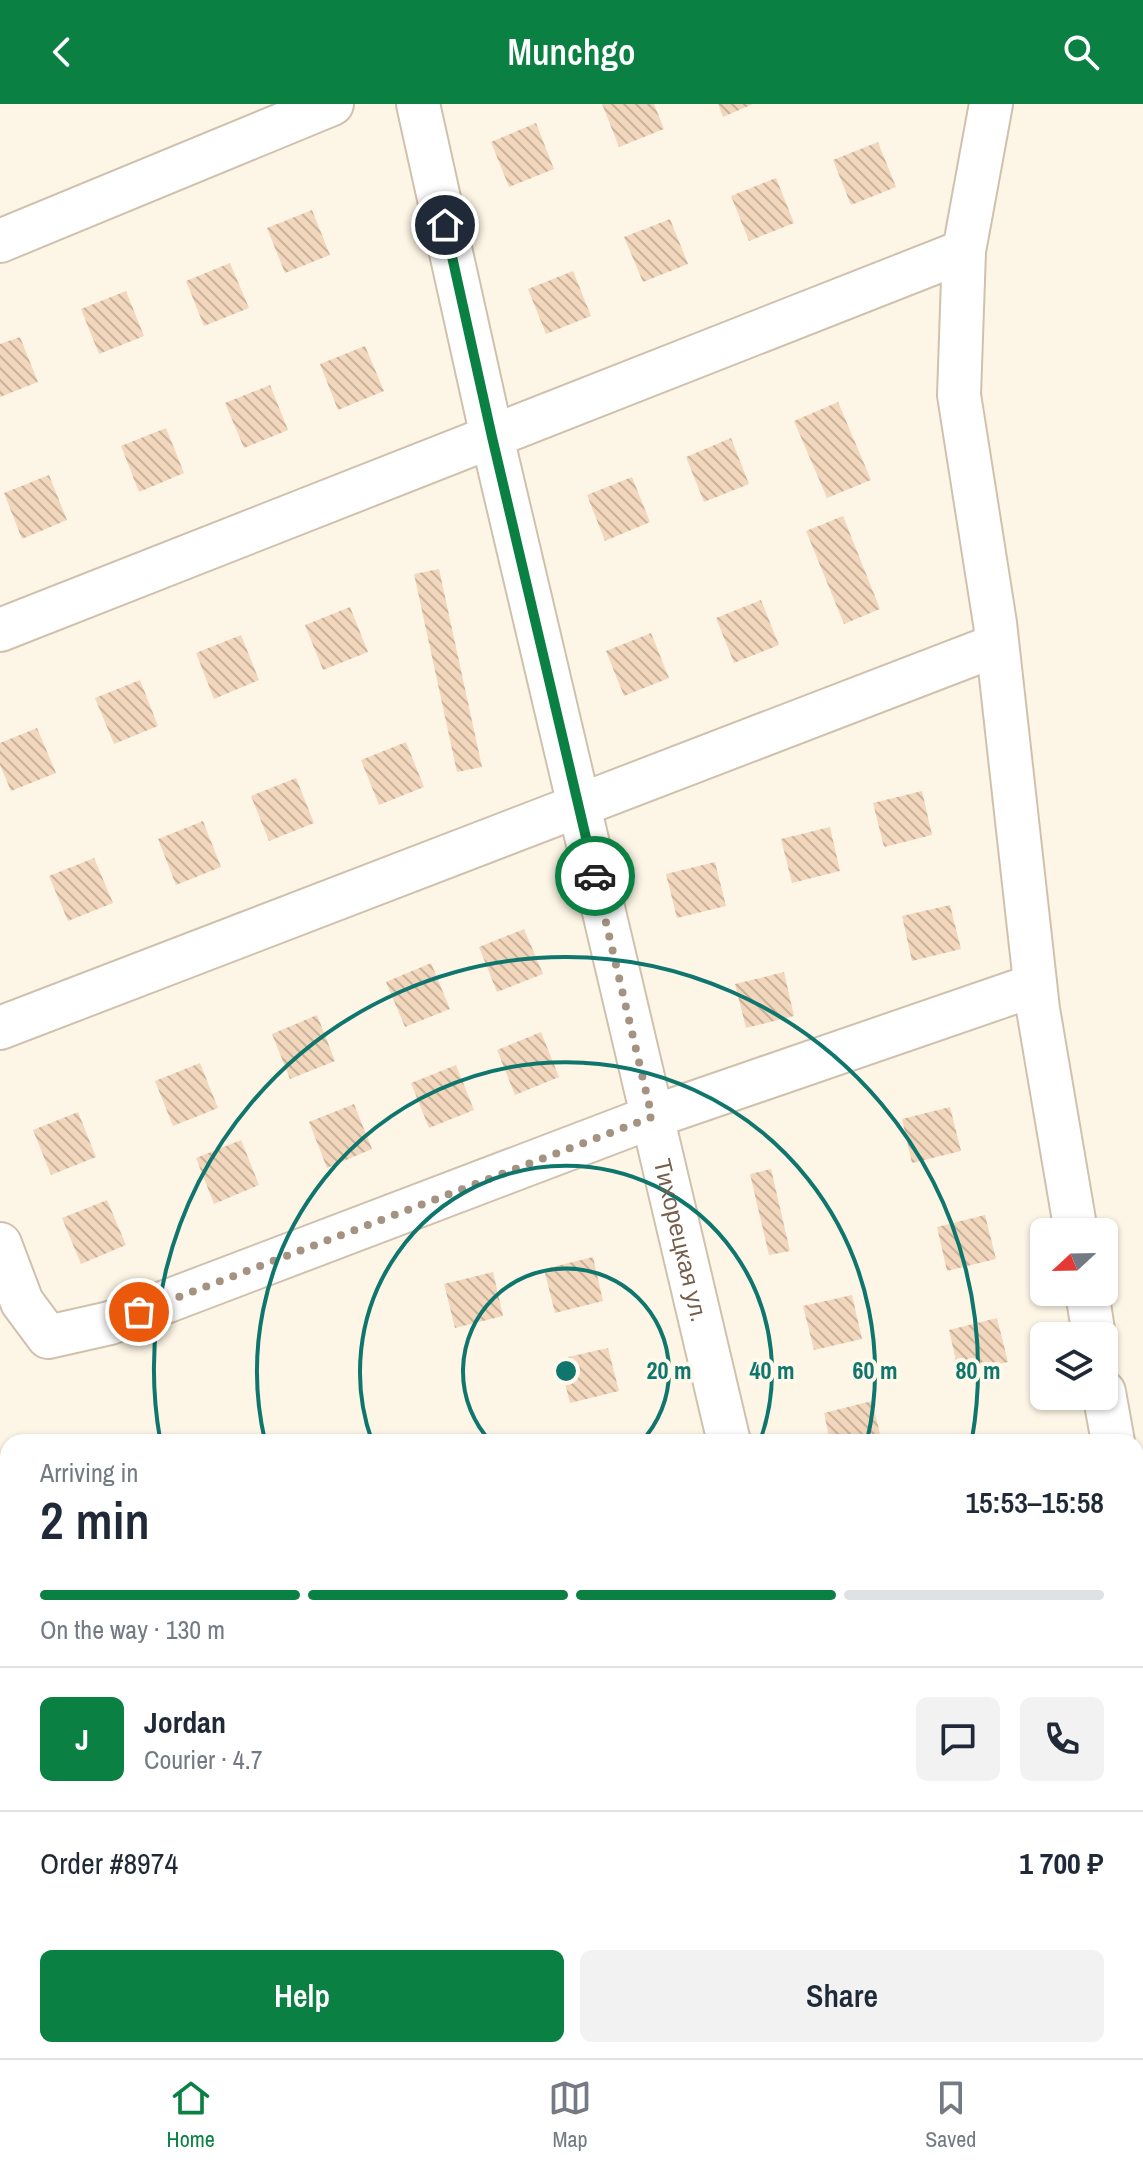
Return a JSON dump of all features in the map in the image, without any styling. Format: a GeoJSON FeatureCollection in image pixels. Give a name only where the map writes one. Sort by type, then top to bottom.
{"type":"FeatureCollection","features":[{"type":"Feature","properties":{"kind":"street"},"geometry":{"type":"LineString","coordinates":[[0,241],[332,104]]}},
{"type":"Feature","properties":{"kind":"street","name":"Тихорецкая ул."},"geometry":{"type":"LineString","coordinates":[[418,104],[492,437],[727,1434]]}},
{"type":"Feature","properties":{"kind":"street"},"geometry":{"type":"LineString","coordinates":[[991,104],[964,251],[959,395],[997,645],[1035,985],[1074,1218]]}},
{"type":"Feature","properties":{"kind":"street"},"geometry":{"type":"LineString","coordinates":[[0,630],[964,251]]}},
{"type":"Feature","properties":{"kind":"street"},"geometry":{"type":"LineString","coordinates":[[0,1028],[997,645]]}},
{"type":"Feature","properties":{"kind":"street"},"geometry":{"type":"LineString","coordinates":[[0,1244],[22,1302],[48,1337],[110,1323],[652,1117],[1035,985]]}},
{"type":"Feature","properties":{"kind":"street"},"geometry":{"type":"LineString","coordinates":[[1107,1410],[1112,1434]]}},
{"type":"Feature","properties":{"kind":"building"},"geometry":{"type":"Polygon","coordinates":[[[602,104],[654,104],[664,129],[619,147],[602,104]]]}},
{"type":"Feature","properties":{"kind":"building"},"geometry":{"type":"Polygon","coordinates":[[[718,104],[753,104],[723,117],[718,104]]]}},
{"type":"Feature","properties":{"kind":"building"},"geometry":{"type":"Polygon","coordinates":[[[536,123],[554,169],[509,187],[491,142],[536,123]]]}},
{"type":"Feature","properties":{"kind":"building"},"geometry":{"type":"Polygon","coordinates":[[[878,142],[896,187],[851,205],[833,160],[878,142]]]}},
{"type":"Feature","properties":{"kind":"building"},"geometry":{"type":"Polygon","coordinates":[[[776,178],[794,223],[749,241],[731,196],[776,178]]]}},
{"type":"Feature","properties":{"kind":"building"},"geometry":{"type":"Polygon","coordinates":[[[312,210],[330,255],[285,273],[267,228],[312,210]]]}},
{"type":"Feature","properties":{"kind":"building"},"geometry":{"type":"Polygon","coordinates":[[[670,219],[688,264],[643,282],[624,237],[670,219]]]}},
{"type":"Feature","properties":{"kind":"building"},"geometry":{"type":"Polygon","coordinates":[[[230,263],[249,308],[204,326],[186,281],[230,263]]]}},
{"type":"Feature","properties":{"kind":"building"},"geometry":{"type":"Polygon","coordinates":[[[573,271],[591,316],[546,334],[528,289],[573,271]]]}},
{"type":"Feature","properties":{"kind":"building"},"geometry":{"type":"Polygon","coordinates":[[[126,291],[144,336],[99,354],[81,309],[126,291]]]}},
{"type":"Feature","properties":{"kind":"building"},"geometry":{"type":"Polygon","coordinates":[[[20,337],[38,382],[0,397],[0,344],[20,337]]]}},
{"type":"Feature","properties":{"kind":"building"},"geometry":{"type":"Polygon","coordinates":[[[365,346],[384,391],[338,410],[320,364],[365,346]]]}},
{"type":"Feature","properties":{"kind":"building"},"geometry":{"type":"Polygon","coordinates":[[[270,385],[288,430],[244,448],[225,403],[270,385]]]}},
{"type":"Feature","properties":{"kind":"building"},"geometry":{"type":"Polygon","coordinates":[[[838,402],[871,480],[827,498],[794,421],[838,402]]]}},
{"type":"Feature","properties":{"kind":"building"},"geometry":{"type":"Polygon","coordinates":[[[166,428],[184,473],[139,492],[121,446],[166,428]]]}},
{"type":"Feature","properties":{"kind":"building"},"geometry":{"type":"Polygon","coordinates":[[[731,438],[749,484],[704,502],[686,457],[731,438]]]}},
{"type":"Feature","properties":{"kind":"building"},"geometry":{"type":"Polygon","coordinates":[[[49,475],[67,520],[22,539],[4,493],[49,475]]]}},
{"type":"Feature","properties":{"kind":"building"},"geometry":{"type":"Polygon","coordinates":[[[632,477],[650,522],[605,541],[587,495],[632,477]]]}},
{"type":"Feature","properties":{"kind":"building"},"geometry":{"type":"Polygon","coordinates":[[[843,516],[880,609],[844,624],[806,531],[843,516]]]}},
{"type":"Feature","properties":{"kind":"building"},"geometry":{"type":"Polygon","coordinates":[[[439,569],[482,767],[457,772],[414,574],[439,569]]]}},
{"type":"Feature","properties":{"kind":"building"},"geometry":{"type":"Polygon","coordinates":[[[761,600],[779,645],[734,663],[716,618],[761,600]]]}},
{"type":"Feature","properties":{"kind":"building"},"geometry":{"type":"Polygon","coordinates":[[[350,607],[368,652],[323,670],[305,625],[350,607]]]}},
{"type":"Feature","properties":{"kind":"building"},"geometry":{"type":"Polygon","coordinates":[[[651,633],[669,678],[624,696],[606,651],[651,633]]]}},
{"type":"Feature","properties":{"kind":"building"},"geometry":{"type":"Polygon","coordinates":[[[241,635],[259,680],[214,699],[196,653],[241,635]]]}},
{"type":"Feature","properties":{"kind":"building"},"geometry":{"type":"Polygon","coordinates":[[[140,680],[158,726],[114,744],[95,698],[140,680]]]}},
{"type":"Feature","properties":{"kind":"building"},"geometry":{"type":"Polygon","coordinates":[[[37,728],[56,773],[11,791],[0,765],[0,743],[37,728]]]}},
{"type":"Feature","properties":{"kind":"building"},"geometry":{"type":"Polygon","coordinates":[[[406,742],[424,787],[379,805],[361,760],[406,742]]]}},
{"type":"Feature","properties":{"kind":"building"},"geometry":{"type":"Polygon","coordinates":[[[296,778],[314,823],[269,841],[251,796],[296,778]]]}},
{"type":"Feature","properties":{"kind":"building"},"geometry":{"type":"Polygon","coordinates":[[[922,791],[932,835],[884,847],[873,803],[922,791]]]}},
{"type":"Feature","properties":{"kind":"building"},"geometry":{"type":"Polygon","coordinates":[[[203,821],[221,867],[176,885],[158,839],[203,821]]]}},
{"type":"Feature","properties":{"kind":"building"},"geometry":{"type":"Polygon","coordinates":[[[830,827],[840,871],[792,883],[781,839],[830,827]]]}},
{"type":"Feature","properties":{"kind":"building"},"geometry":{"type":"Polygon","coordinates":[[[94,858],[113,903],[68,921],[49,876],[94,858]]]}},
{"type":"Feature","properties":{"kind":"building"},"geometry":{"type":"Polygon","coordinates":[[[715,862],[726,906],[677,918],[666,874],[715,862]]]}},
{"type":"Feature","properties":{"kind":"building"},"geometry":{"type":"Polygon","coordinates":[[[950,905],[961,949],[912,961],[902,916],[950,905]]]}},
{"type":"Feature","properties":{"kind":"building"},"geometry":{"type":"Polygon","coordinates":[[[524,929],[543,974],[497,992],[479,947],[524,929]]]}},
{"type":"Feature","properties":{"kind":"building"},"geometry":{"type":"Polygon","coordinates":[[[431,963],[450,1009],[405,1027],[386,982],[431,963]]]}},
{"type":"Feature","properties":{"kind":"building"},"geometry":{"type":"Polygon","coordinates":[[[784,972],[794,1016],[746,1028],[735,984],[784,972]]]}},
{"type":"Feature","properties":{"kind":"building"},"geometry":{"type":"Polygon","coordinates":[[[317,1015],[335,1061],[290,1079],[272,1034],[317,1015]]]}},
{"type":"Feature","properties":{"kind":"building"},"geometry":{"type":"Polygon","coordinates":[[[541,1032],[559,1077],[515,1095],[497,1050],[541,1032]]]}},
{"type":"Feature","properties":{"kind":"building"},"geometry":{"type":"Polygon","coordinates":[[[200,1063],[218,1108],[173,1126],[155,1081],[200,1063]]]}},
{"type":"Feature","properties":{"kind":"building"},"geometry":{"type":"Polygon","coordinates":[[[456,1065],[474,1110],[429,1128],[411,1083],[456,1065]]]}},
{"type":"Feature","properties":{"kind":"building"},"geometry":{"type":"Polygon","coordinates":[[[354,1104],[372,1149],[327,1168],[309,1122],[354,1104]]]}},
{"type":"Feature","properties":{"kind":"building"},"geometry":{"type":"Polygon","coordinates":[[[950,1107],[961,1151],[912,1163],[902,1119],[950,1107]]]}},
{"type":"Feature","properties":{"kind":"building"},"geometry":{"type":"Polygon","coordinates":[[[78,1112],[96,1157],[51,1175],[33,1130],[78,1112]]]}},
{"type":"Feature","properties":{"kind":"building"},"geometry":{"type":"Polygon","coordinates":[[[241,1140],[259,1185],[214,1204],[196,1158],[241,1140]]]}},
{"type":"Feature","properties":{"kind":"building"},"geometry":{"type":"Polygon","coordinates":[[[771,1169],[790,1251],[769,1255],[750,1174],[771,1169]]]}},
{"type":"Feature","properties":{"kind":"building"},"geometry":{"type":"Polygon","coordinates":[[[107,1200],[126,1245],[81,1264],[62,1218],[107,1200]]]}},
{"type":"Feature","properties":{"kind":"building"},"geometry":{"type":"Polygon","coordinates":[[[985,1215],[996,1259],[947,1271],[937,1227],[985,1215]]]}},
{"type":"Feature","properties":{"kind":"building"},"geometry":{"type":"Polygon","coordinates":[[[593,1257],[603,1301],[555,1313],[544,1269],[593,1257]]]}},
{"type":"Feature","properties":{"kind":"building"},"geometry":{"type":"Polygon","coordinates":[[[493,1272],[503,1316],[455,1328],[444,1284],[493,1272]]]}},
{"type":"Feature","properties":{"kind":"building"},"geometry":{"type":"Polygon","coordinates":[[[852,1295],[862,1339],[814,1350],[803,1306],[852,1295]]]}},
{"type":"Feature","properties":{"kind":"building"},"geometry":{"type":"Polygon","coordinates":[[[997,1318],[1008,1362],[959,1374],[949,1330],[997,1318]]]}},
{"type":"Feature","properties":{"kind":"building"},"geometry":{"type":"Polygon","coordinates":[[[608,1348],[619,1391],[570,1403],[559,1359],[608,1348]]]}},
{"type":"Feature","properties":{"kind":"building"},"geometry":{"type":"Polygon","coordinates":[[[872,1401],[880,1434],[828,1434],[824,1413],[872,1401]]]}},
{"type":"Feature","properties":{"kind":"way so far"},"geometry":{"type":"LineString","coordinates":[[139,1312],[652,1117],[595,876]]}},
{"type":"Feature","properties":{"kind":"route"},"geometry":{"type":"LineString","coordinates":[[445,225],[595,876]]}}]}
